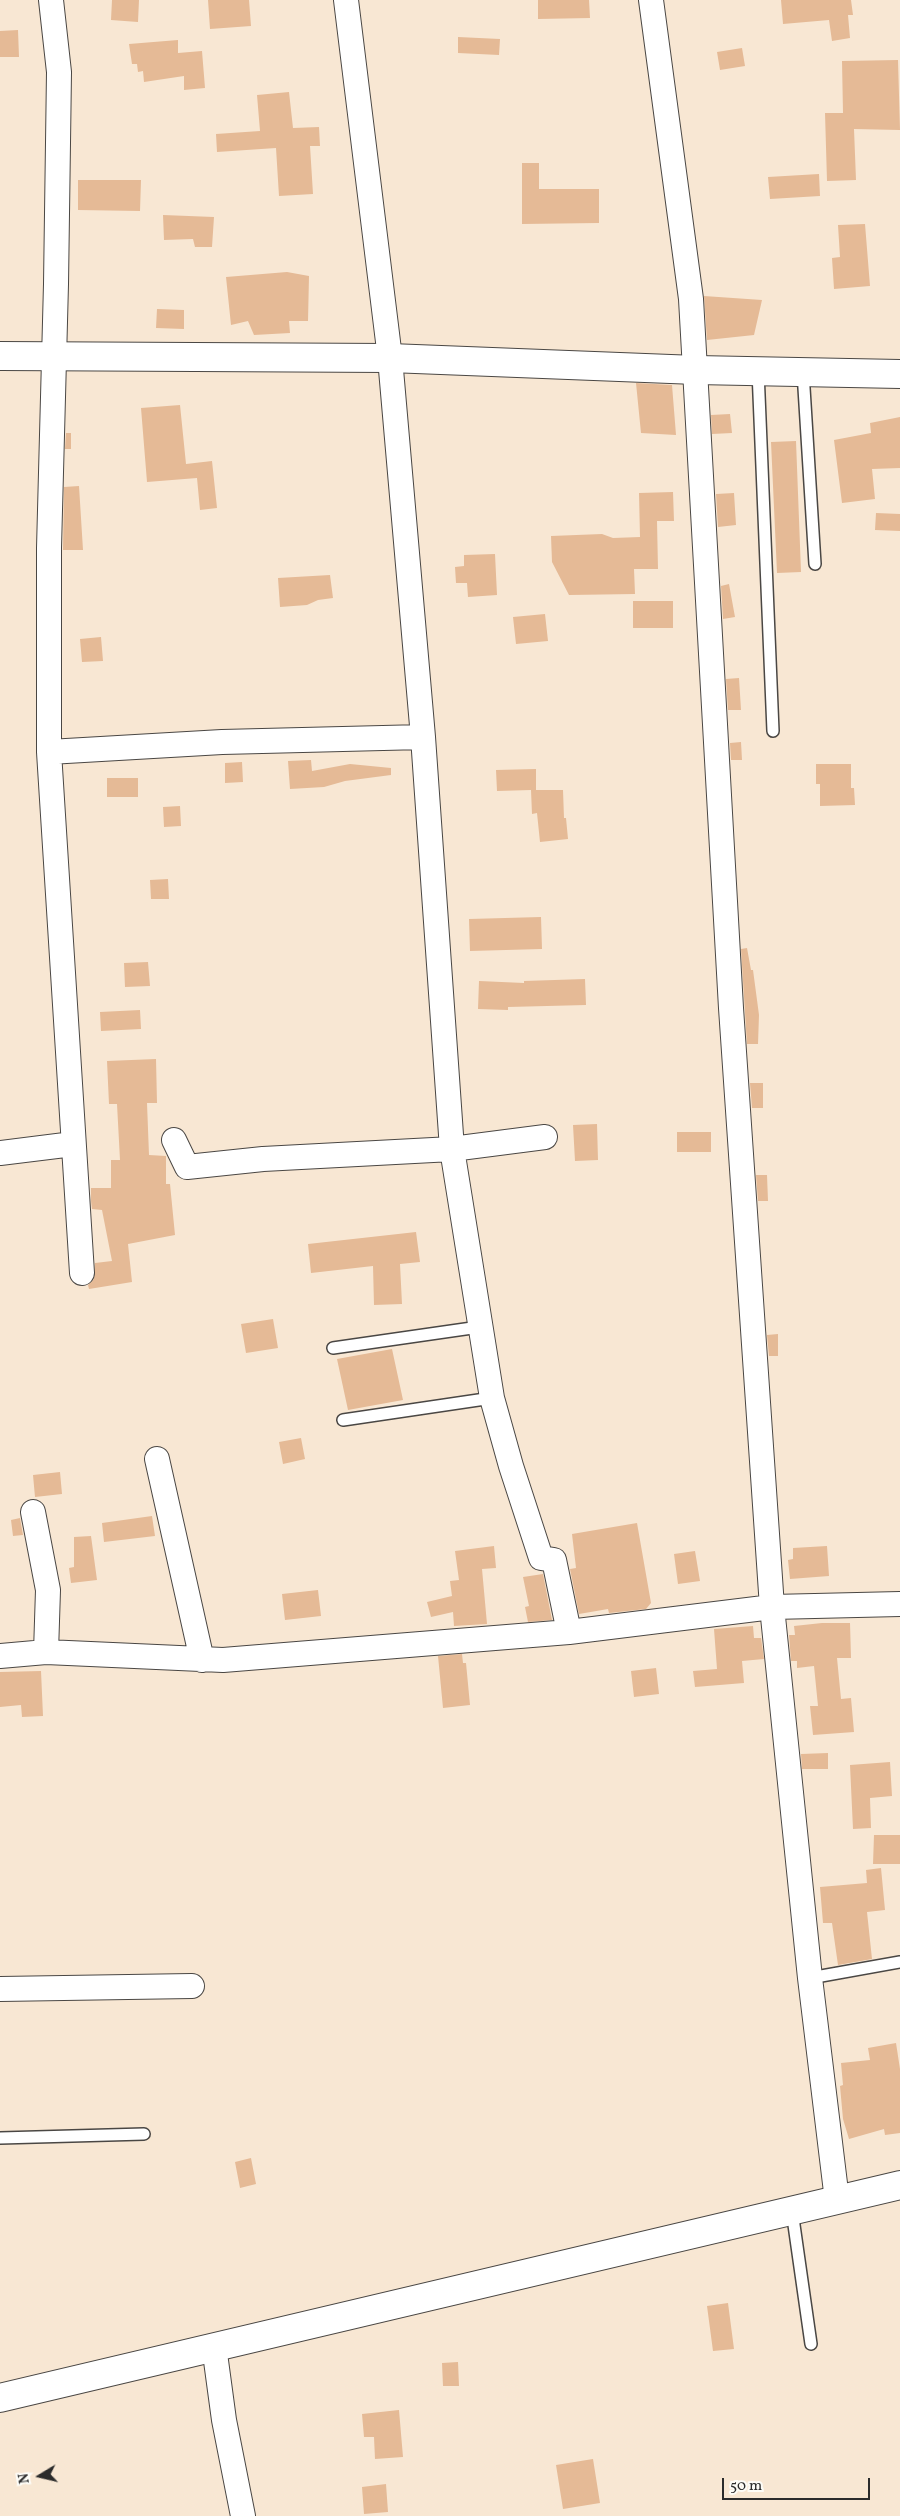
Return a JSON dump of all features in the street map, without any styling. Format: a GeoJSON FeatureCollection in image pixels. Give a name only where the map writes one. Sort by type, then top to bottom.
{"type":"FeatureCollection","features":[{"type":"Feature","properties":{"kind":"street"},"geometry":{"type":"LineString","coordinates":[[51,0],[59,72],[49,548],[49,752],[82,1273]]}},
{"type":"Feature","properties":{"kind":"street"},"geometry":{"type":"LineString","coordinates":[[346,0],[390,358],[423,737],[452,1149],[479,1327],[492,1398],[541,1558],[554,1560],[569,1632]]}},
{"type":"Feature","properties":{"kind":"street"},"geometry":{"type":"LineString","coordinates":[[651,0],[692,299],[731,1008],[772,1607],[810,1978],[837,2200]]}},
{"type":"Feature","properties":{"kind":"street"},"geometry":{"type":"LineString","coordinates":[[0,356],[390,358],[696,370],[900,374]]}},
{"type":"Feature","properties":{"kind":"street"},"geometry":{"type":"LineString","coordinates":[[49,752],[222,742],[423,737]]}},
{"type":"Feature","properties":{"kind":"street"},"geometry":{"type":"LineString","coordinates":[[174,1140],[187,1167],[263,1160],[452,1149],[545,1138]]}},
{"type":"Feature","properties":{"kind":"street"},"geometry":{"type":"LineString","coordinates":[[0,1152],[73,1144]]}},
{"type":"Feature","properties":{"kind":"street"},"geometry":{"type":"LineString","coordinates":[[157,1459],[202,1660]]}},
{"type":"Feature","properties":{"kind":"street"},"geometry":{"type":"LineString","coordinates":[[33,1512],[49,1605],[46,1652]]}},
{"type":"Feature","properties":{"kind":"street"},"geometry":{"type":"LineString","coordinates":[[0,1656],[46,1652],[202,1660],[569,1632],[772,1607],[900,1604]]}},
{"type":"Feature","properties":{"kind":"street"},"geometry":{"type":"LineString","coordinates":[[0,1989],[192,1986]]}},
{"type":"Feature","properties":{"kind":"street"},"geometry":{"type":"LineString","coordinates":[[0,2398],[900,2185]]}},
{"type":"Feature","properties":{"kind":"street"},"geometry":{"type":"LineString","coordinates":[[214,2346],[224,2420],[243,2516]]}},
{"type":"Feature","properties":{"kind":"lane"},"geometry":{"type":"LineString","coordinates":[[758,371],[773,731]]}},
{"type":"Feature","properties":{"kind":"lane"},"geometry":{"type":"LineString","coordinates":[[803,372],[815,564]]}},
{"type":"Feature","properties":{"kind":"lane"},"geometry":{"type":"LineString","coordinates":[[333,1348],[479,1327]]}},
{"type":"Feature","properties":{"kind":"lane"},"geometry":{"type":"LineString","coordinates":[[343,1420],[492,1398]]}},
{"type":"Feature","properties":{"kind":"lane"},"geometry":{"type":"LineString","coordinates":[[810,1978],[900,1962]]}},
{"type":"Feature","properties":{"kind":"lane"},"geometry":{"type":"LineString","coordinates":[[0,2138],[144,2134]]}},
{"type":"Feature","properties":{"kind":"lane"},"geometry":{"type":"LineString","coordinates":[[792,2211],[810,2344]]}},
{"type":"Feature","properties":{"kind":"building"},"geometry":{"type":"Polygon","coordinates":[[[112,0],[139,0],[138,22],[111,20],[112,0]]]}},
{"type":"Feature","properties":{"kind":"building"},"geometry":{"type":"Polygon","coordinates":[[[208,0],[249,0],[251,26],[210,29],[208,0]]]}},
{"type":"Feature","properties":{"kind":"building"},"geometry":{"type":"Polygon","coordinates":[[[538,0],[589,0],[590,18],[538,19],[538,0]]]}},
{"type":"Feature","properties":{"kind":"building"},"geometry":{"type":"Polygon","coordinates":[[[781,0],[851,0],[853,15],[848,15],[850,38],[832,41],[829,20],[783,24],[781,0]]]}},
{"type":"Feature","properties":{"kind":"building"},"geometry":{"type":"Polygon","coordinates":[[[18,30],[19,57],[0,57],[0,31],[18,30]]]}},
{"type":"Feature","properties":{"kind":"building"},"geometry":{"type":"Polygon","coordinates":[[[458,37],[500,39],[499,55],[458,53],[458,37]]]}},
{"type":"Feature","properties":{"kind":"building"},"geometry":{"type":"Polygon","coordinates":[[[178,40],[178,53],[202,51],[205,88],[184,90],[184,76],[144,82],[143,71],[138,72],[137,64],[132,64],[129,44],[178,40]]]}},
{"type":"Feature","properties":{"kind":"building"},"geometry":{"type":"Polygon","coordinates":[[[742,48],[745,66],[720,70],[717,52],[742,48]]]}},
{"type":"Feature","properties":{"kind":"building"},"geometry":{"type":"Polygon","coordinates":[[[898,60],[900,130],[854,129],[856,180],[827,181],[825,113],[843,113],[842,61],[898,60]]]}},
{"type":"Feature","properties":{"kind":"building"},"geometry":{"type":"Polygon","coordinates":[[[289,92],[293,128],[319,127],[320,146],[310,146],[313,194],[279,196],[276,148],[217,152],[216,134],[260,131],[257,95],[289,92]]]}},
{"type":"Feature","properties":{"kind":"building"},"geometry":{"type":"Polygon","coordinates":[[[522,163],[539,163],[539,189],[599,189],[599,223],[522,224],[522,163]]]}},
{"type":"Feature","properties":{"kind":"building"},"geometry":{"type":"Polygon","coordinates":[[[819,174],[820,196],[770,199],[768,177],[819,174]]]}},
{"type":"Feature","properties":{"kind":"building"},"geometry":{"type":"Polygon","coordinates":[[[78,180],[141,180],[140,211],[78,210],[78,180]]]}},
{"type":"Feature","properties":{"kind":"building"},"geometry":{"type":"Polygon","coordinates":[[[163,215],[214,217],[212,247],[195,247],[193,239],[164,240],[163,215]]]}},
{"type":"Feature","properties":{"kind":"building"},"geometry":{"type":"Polygon","coordinates":[[[865,224],[870,286],[834,289],[832,258],[840,257],[838,225],[865,224]]]}},
{"type":"Feature","properties":{"kind":"building"},"geometry":{"type":"Polygon","coordinates":[[[287,272],[309,276],[308,321],[289,321],[290,333],[254,335],[248,321],[231,325],[226,277],[287,272]]]}},
{"type":"Feature","properties":{"kind":"building"},"geometry":{"type":"Polygon","coordinates":[[[704,296],[762,300],[754,335],[707,340],[704,296]]]}},
{"type":"Feature","properties":{"kind":"building"},"geometry":{"type":"Polygon","coordinates":[[[157,309],[184,310],[184,329],[156,328],[157,309]]]}},
{"type":"Feature","properties":{"kind":"building"},"geometry":{"type":"Polygon","coordinates":[[[636,383],[672,385],[676,435],[641,433],[636,383]]]}},
{"type":"Feature","properties":{"kind":"building"},"geometry":{"type":"Polygon","coordinates":[[[180,405],[186,464],[212,461],[217,508],[200,510],[197,478],[147,482],[141,408],[180,405]]]}},
{"type":"Feature","properties":{"kind":"building"},"geometry":{"type":"Polygon","coordinates":[[[730,414],[732,433],[712,434],[711,415],[730,414]]]}},
{"type":"Feature","properties":{"kind":"building"},"geometry":{"type":"Polygon","coordinates":[[[900,417],[900,468],[872,469],[875,499],[842,503],[834,440],[871,433],[870,423],[900,417]]]}},
{"type":"Feature","properties":{"kind":"building"},"geometry":{"type":"Polygon","coordinates":[[[66,433],[71,433],[71,449],[65,449],[66,433]]]}},
{"type":"Feature","properties":{"kind":"building"},"geometry":{"type":"Polygon","coordinates":[[[796,441],[801,572],[777,573],[771,442],[796,441]]]}},
{"type":"Feature","properties":{"kind":"building"},"geometry":{"type":"Polygon","coordinates":[[[79,486],[83,550],[63,550],[64,487],[79,486]]]}},
{"type":"Feature","properties":{"kind":"building"},"geometry":{"type":"Polygon","coordinates":[[[673,492],[674,521],[657,521],[658,569],[634,569],[635,594],[569,595],[552,562],[551,536],[602,534],[613,538],[640,537],[639,493],[673,492]]]}},
{"type":"Feature","properties":{"kind":"building"},"geometry":{"type":"Polygon","coordinates":[[[734,493],[736,525],[718,527],[716,494],[734,493]]]}},
{"type":"Feature","properties":{"kind":"building"},"geometry":{"type":"Polygon","coordinates":[[[876,513],[900,514],[900,531],[875,530],[876,513]]]}},
{"type":"Feature","properties":{"kind":"building"},"geometry":{"type":"Polygon","coordinates":[[[495,554],[497,595],[468,597],[467,583],[456,583],[455,567],[464,566],[464,555],[495,554]]]}},
{"type":"Feature","properties":{"kind":"building"},"geometry":{"type":"Polygon","coordinates":[[[330,575],[333,598],[318,600],[307,605],[280,607],[278,578],[330,575]]]}},
{"type":"Feature","properties":{"kind":"building"},"geometry":{"type":"Polygon","coordinates":[[[729,584],[735,617],[723,619],[721,586],[729,584]]]}},
{"type":"Feature","properties":{"kind":"building"},"geometry":{"type":"Polygon","coordinates":[[[633,601],[673,601],[673,628],[633,628],[633,601]]]}},
{"type":"Feature","properties":{"kind":"building"},"geometry":{"type":"Polygon","coordinates":[[[545,614],[548,641],[516,644],[513,617],[545,614]]]}},
{"type":"Feature","properties":{"kind":"building"},"geometry":{"type":"Polygon","coordinates":[[[101,637],[103,661],[82,662],[80,639],[101,637]]]}},
{"type":"Feature","properties":{"kind":"building"},"geometry":{"type":"Polygon","coordinates":[[[739,678],[741,710],[728,710],[726,679],[739,678]]]}},
{"type":"Feature","properties":{"kind":"building"},"geometry":{"type":"Polygon","coordinates":[[[741,742],[742,760],[731,760],[730,743],[741,742]]]}},
{"type":"Feature","properties":{"kind":"building"},"geometry":{"type":"Polygon","coordinates":[[[311,760],[312,771],[350,764],[391,768],[391,775],[345,781],[324,787],[290,789],[288,761],[311,760]]]}},
{"type":"Feature","properties":{"kind":"building"},"geometry":{"type":"Polygon","coordinates":[[[242,762],[243,782],[225,783],[225,763],[242,762]]]}},
{"type":"Feature","properties":{"kind":"building"},"geometry":{"type":"Polygon","coordinates":[[[816,764],[851,764],[851,788],[854,788],[855,805],[820,806],[820,784],[816,784],[816,764]]]}},
{"type":"Feature","properties":{"kind":"building"},"geometry":{"type":"Polygon","coordinates":[[[536,769],[536,790],[563,790],[564,818],[566,818],[568,839],[540,842],[537,813],[532,814],[531,790],[497,791],[496,770],[536,769]]]}},
{"type":"Feature","properties":{"kind":"building"},"geometry":{"type":"Polygon","coordinates":[[[107,778],[138,778],[138,797],[107,797],[107,778]]]}},
{"type":"Feature","properties":{"kind":"building"},"geometry":{"type":"Polygon","coordinates":[[[180,806],[181,826],[164,827],[163,807],[180,806]]]}},
{"type":"Feature","properties":{"kind":"building"},"geometry":{"type":"Polygon","coordinates":[[[168,879],[169,899],[151,899],[150,880],[168,879]]]}},
{"type":"Feature","properties":{"kind":"building"},"geometry":{"type":"Polygon","coordinates":[[[541,917],[542,949],[470,951],[469,919],[541,917]]]}},
{"type":"Feature","properties":{"kind":"building"},"geometry":{"type":"Polygon","coordinates":[[[747,948],[751,970],[753,970],[759,1015],[758,1044],[747,1044],[741,949],[747,948]]]}},
{"type":"Feature","properties":{"kind":"building"},"geometry":{"type":"Polygon","coordinates":[[[148,962],[150,986],[125,987],[124,963],[148,962]]]}},
{"type":"Feature","properties":{"kind":"building"},"geometry":{"type":"Polygon","coordinates":[[[585,979],[586,1005],[508,1007],[508,1010],[478,1009],[479,981],[524,983],[524,981],[585,979]]]}},
{"type":"Feature","properties":{"kind":"building"},"geometry":{"type":"Polygon","coordinates":[[[140,1010],[141,1029],[101,1031],[100,1012],[140,1010]]]}},
{"type":"Feature","properties":{"kind":"building"},"geometry":{"type":"Polygon","coordinates":[[[156,1059],[157,1103],[147,1103],[149,1155],[166,1156],[166,1184],[170,1184],[175,1235],[128,1244],[132,1282],[89,1289],[88,1285],[94,1279],[95,1263],[112,1261],[102,1210],[92,1209],[91,1188],[111,1188],[111,1160],[120,1160],[117,1104],[109,1104],[107,1061],[156,1059]]]}},
{"type":"Feature","properties":{"kind":"building"},"geometry":{"type":"Polygon","coordinates":[[[750,1083],[763,1083],[763,1108],[752,1108],[750,1083]]]}},
{"type":"Feature","properties":{"kind":"building"},"geometry":{"type":"Polygon","coordinates":[[[597,1124],[598,1160],[575,1161],[573,1125],[597,1124]]]}},
{"type":"Feature","properties":{"kind":"building"},"geometry":{"type":"Polygon","coordinates":[[[677,1132],[711,1132],[711,1152],[677,1152],[677,1132]]]}},
{"type":"Feature","properties":{"kind":"building"},"geometry":{"type":"Polygon","coordinates":[[[756,1175],[767,1175],[768,1201],[758,1201],[756,1175]]]}},
{"type":"Feature","properties":{"kind":"building"},"geometry":{"type":"Polygon","coordinates":[[[416,1232],[420,1262],[400,1264],[402,1304],[374,1305],[373,1266],[311,1273],[308,1244],[416,1232]]]}},
{"type":"Feature","properties":{"kind":"building"},"geometry":{"type":"Polygon","coordinates":[[[273,1319],[278,1348],[246,1353],[241,1324],[273,1319]]]}},
{"type":"Feature","properties":{"kind":"building"},"geometry":{"type":"Polygon","coordinates":[[[778,1334],[778,1356],[769,1356],[767,1335],[778,1334]]]}},
{"type":"Feature","properties":{"kind":"building"},"geometry":{"type":"Polygon","coordinates":[[[392,1349],[403,1400],[348,1410],[337,1359],[392,1349]]]}},
{"type":"Feature","properties":{"kind":"building"},"geometry":{"type":"Polygon","coordinates":[[[301,1438],[305,1459],[283,1464],[279,1442],[301,1438]]]}},
{"type":"Feature","properties":{"kind":"building"},"geometry":{"type":"Polygon","coordinates":[[[60,1472],[62,1494],[35,1497],[33,1475],[60,1472]]]}},
{"type":"Feature","properties":{"kind":"building"},"geometry":{"type":"Polygon","coordinates":[[[152,1516],[155,1536],[104,1542],[102,1523],[152,1516]]]}},
{"type":"Feature","properties":{"kind":"building"},"geometry":{"type":"Polygon","coordinates":[[[20,1518],[23,1535],[13,1536],[11,1520],[20,1518]]]}},
{"type":"Feature","properties":{"kind":"building"},"geometry":{"type":"Polygon","coordinates":[[[637,1523],[651,1603],[646,1609],[609,1613],[608,1609],[579,1614],[570,1569],[576,1568],[572,1534],[637,1523]]]}},
{"type":"Feature","properties":{"kind":"building"},"geometry":{"type":"Polygon","coordinates":[[[91,1536],[97,1580],[71,1583],[69,1568],[74,1567],[74,1537],[91,1536]]]}},
{"type":"Feature","properties":{"kind":"building"},"geometry":{"type":"Polygon","coordinates":[[[494,1546],[496,1568],[482,1569],[487,1624],[454,1626],[453,1612],[431,1617],[427,1602],[452,1596],[450,1581],[459,1580],[455,1551],[494,1546]]]}},
{"type":"Feature","properties":{"kind":"building"},"geometry":{"type":"Polygon","coordinates":[[[827,1546],[829,1576],[790,1579],[788,1560],[793,1559],[793,1548],[827,1546]]]}},
{"type":"Feature","properties":{"kind":"building"},"geometry":{"type":"Polygon","coordinates":[[[695,1551],[700,1581],[678,1584],[674,1554],[695,1551]]]}},
{"type":"Feature","properties":{"kind":"building"},"geometry":{"type":"Polygon","coordinates":[[[543,1574],[552,1620],[528,1622],[525,1607],[529,1606],[523,1577],[543,1574]]]}},
{"type":"Feature","properties":{"kind":"building"},"geometry":{"type":"Polygon","coordinates":[[[318,1590],[321,1616],[285,1620],[282,1594],[318,1590]]]}},
{"type":"Feature","properties":{"kind":"building"},"geometry":{"type":"Polygon","coordinates":[[[850,1623],[851,1658],[837,1658],[841,1699],[851,1698],[854,1732],[813,1735],[810,1706],[818,1706],[814,1666],[797,1668],[797,1661],[791,1661],[789,1635],[795,1635],[794,1626],[850,1623]]]}},
{"type":"Feature","properties":{"kind":"building"},"geometry":{"type":"Polygon","coordinates":[[[753,1626],[754,1638],[761,1638],[764,1659],[742,1661],[744,1683],[695,1687],[693,1671],[717,1669],[714,1629],[753,1626]]]}},
{"type":"Feature","properties":{"kind":"building"},"geometry":{"type":"Polygon","coordinates":[[[462,1654],[463,1663],[466,1663],[470,1705],[443,1708],[438,1656],[462,1654]]]}},
{"type":"Feature","properties":{"kind":"building"},"geometry":{"type":"Polygon","coordinates":[[[656,1668],[659,1694],[634,1697],[631,1671],[656,1668]]]}},
{"type":"Feature","properties":{"kind":"building"},"geometry":{"type":"Polygon","coordinates":[[[41,1671],[43,1716],[22,1717],[21,1705],[0,1707],[0,1672],[41,1671]]]}},
{"type":"Feature","properties":{"kind":"building"},"geometry":{"type":"Polygon","coordinates":[[[828,1753],[828,1769],[802,1769],[801,1754],[828,1753]]]}},
{"type":"Feature","properties":{"kind":"building"},"geometry":{"type":"Polygon","coordinates":[[[890,1762],[892,1796],[870,1798],[871,1828],[853,1829],[850,1765],[890,1762]]]}},
{"type":"Feature","properties":{"kind":"building"},"geometry":{"type":"Polygon","coordinates":[[[874,1835],[900,1835],[900,1864],[873,1864],[874,1835]]]}},
{"type":"Feature","properties":{"kind":"building"},"geometry":{"type":"Polygon","coordinates":[[[881,1868],[885,1910],[867,1912],[872,1959],[838,1965],[832,1923],[823,1923],[820,1887],[867,1883],[866,1870],[881,1868]]]}},
{"type":"Feature","properties":{"kind":"building"},"geometry":{"type":"Polygon","coordinates":[[[896,2043],[900,2069],[900,2133],[885,2135],[884,2129],[849,2139],[843,2119],[840,2086],[843,2085],[841,2063],[870,2060],[868,2048],[896,2043]]]}},
{"type":"Feature","properties":{"kind":"building"},"geometry":{"type":"Polygon","coordinates":[[[251,2158],[256,2184],[240,2188],[235,2162],[251,2158]]]}},
{"type":"Feature","properties":{"kind":"building"},"geometry":{"type":"Polygon","coordinates":[[[728,2303],[734,2349],[713,2351],[707,2306],[728,2303]]]}},
{"type":"Feature","properties":{"kind":"building"},"geometry":{"type":"Polygon","coordinates":[[[458,2362],[459,2386],[443,2386],[442,2363],[458,2362]]]}},
{"type":"Feature","properties":{"kind":"building"},"geometry":{"type":"Polygon","coordinates":[[[399,2410],[403,2457],[375,2459],[374,2437],[364,2437],[362,2414],[399,2410]]]}},
{"type":"Feature","properties":{"kind":"building"},"geometry":{"type":"Polygon","coordinates":[[[593,2459],[600,2503],[563,2509],[556,2465],[593,2459]]]}},
{"type":"Feature","properties":{"kind":"building"},"geometry":{"type":"Polygon","coordinates":[[[386,2484],[388,2512],[364,2514],[362,2487],[386,2484]]]}}]}
